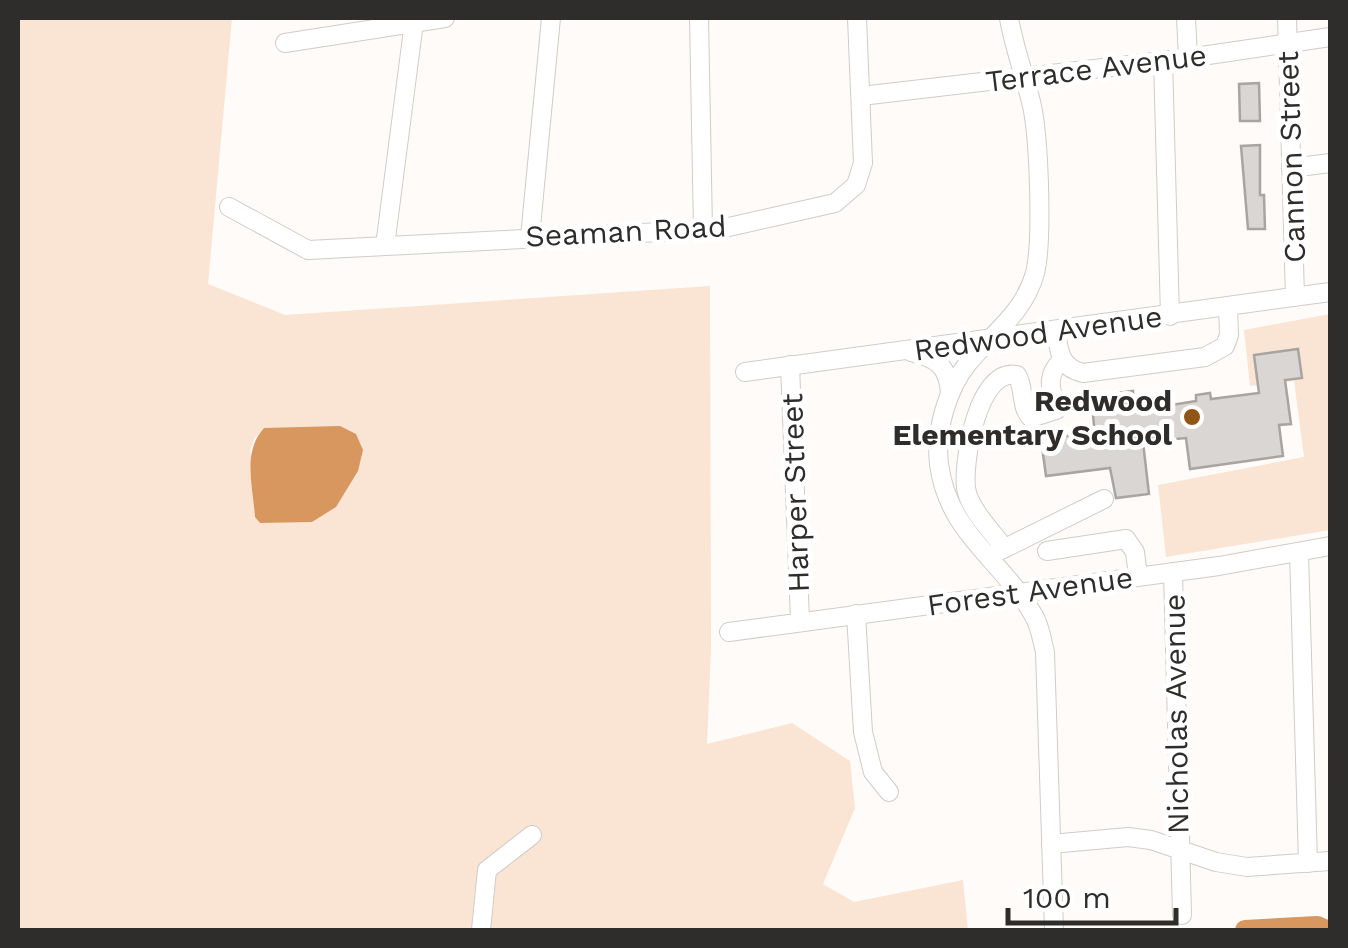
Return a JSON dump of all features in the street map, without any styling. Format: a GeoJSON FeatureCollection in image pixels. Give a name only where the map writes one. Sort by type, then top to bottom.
{"type":"FeatureCollection","features":[{"type":"Feature","properties":{"kind":"street"},"geometry":{"type":"LineString","coordinates":[[285,43],[444,18]]}},
{"type":"Feature","properties":{"kind":"street"},"geometry":{"type":"LineString","coordinates":[[530,237],[551,18]]}},
{"type":"Feature","properties":{"kind":"street"},"geometry":{"type":"LineString","coordinates":[[699,18],[703,230]]}},
{"type":"Feature","properties":{"kind":"street","name":"Seaman Road"},"geometry":{"type":"LineString","coordinates":[[229,207],[308,250],[720,229],[830,205],[843,199],[856,185],[863,163],[857,18]]}},
{"type":"Feature","properties":{"kind":"street"},"geometry":{"type":"LineString","coordinates":[[950,395],[968,364],[1017,312],[1036,270],[1036,133],[1009,18]]}},
{"type":"Feature","properties":{"kind":"street"},"geometry":{"type":"LineString","coordinates":[[1186,18],[1188,58]]}},
{"type":"Feature","properties":{"kind":"street","name":"Cannon Street"},"geometry":{"type":"LineString","coordinates":[[1287,18],[1295,297]]}},
{"type":"Feature","properties":{"kind":"street"},"geometry":{"type":"LineString","coordinates":[[385,246],[414,22]]}},
{"type":"Feature","properties":{"kind":"street","name":"Terrace Avenue"},"geometry":{"type":"LineString","coordinates":[[861,96],[1330,38]]}},
{"type":"Feature","properties":{"kind":"street"},"geometry":{"type":"LineString","coordinates":[[1163,60],[1170,316]]}},
{"type":"Feature","properties":{"kind":"street"},"geometry":{"type":"LineString","coordinates":[[1291,168],[1330,163]]}},
{"type":"Feature","properties":{"kind":"street","name":"Redwood Avenue"},"geometry":{"type":"LineString","coordinates":[[745,372],[1330,292]]}},
{"type":"Feature","properties":{"kind":"street"},"geometry":{"type":"LineString","coordinates":[[1056,332],[1062,360],[1073,371],[1082,373],[1216,354],[1229,335],[1228,307]]}},
{"type":"Feature","properties":{"kind":"street"},"geometry":{"type":"LineString","coordinates":[[906,351],[943,364],[950,395],[939,442],[944,491],[958,521],[1018,592],[1036,620],[1045,652],[1054,930]]}},
{"type":"Feature","properties":{"kind":"street"},"geometry":{"type":"LineString","coordinates":[[1004,548],[970,500],[966,486],[972,430],[990,388],[999,378],[1010,374],[1018,375],[1022,383],[1031,418],[1053,413],[1056,410],[1049,380],[1062,360]]}},
{"type":"Feature","properties":{"kind":"street","name":"Harper Street"},"geometry":{"type":"LineString","coordinates":[[790,365],[800,620]]}},
{"type":"Feature","properties":{"kind":"street"},"geometry":{"type":"LineString","coordinates":[[985,555],[1104,499]]}},
{"type":"Feature","properties":{"kind":"street"},"geometry":{"type":"LineString","coordinates":[[1047,551],[1126,539],[1136,552],[1138,576]]}},
{"type":"Feature","properties":{"kind":"street","name":"Forest Avenue"},"geometry":{"type":"LineString","coordinates":[[728,632],[1173,572],[1330,546]]}},
{"type":"Feature","properties":{"kind":"street"},"geometry":{"type":"LineString","coordinates":[[1299,552],[1308,863]]}},
{"type":"Feature","properties":{"kind":"street"},"geometry":{"type":"LineString","coordinates":[[977,597],[988,574],[985,555]]}},
{"type":"Feature","properties":{"kind":"street","name":"Nicholas Avenue"},"geometry":{"type":"LineString","coordinates":[[1173,572],[1182,915]]}},
{"type":"Feature","properties":{"kind":"street"},"geometry":{"type":"LineString","coordinates":[[856,614],[864,732],[873,772],[888,792]]}},
{"type":"Feature","properties":{"kind":"street"},"geometry":{"type":"LineString","coordinates":[[482,930],[488,870],[532,836]]}},
{"type":"Feature","properties":{"kind":"street"},"geometry":{"type":"LineString","coordinates":[[1051,844],[1128,837],[1247,867],[1330,862]]}},
{"type":"Feature","properties":{"kind":"shaded area"},"geometry":{"type":"Polygon","coordinates":[[[18,18],[232,18],[208,284],[285,315],[710,286],[711,648],[707,744],[792,723],[850,761],[855,808],[823,884],[854,902],[963,880],[968,930],[18,930],[18,18]],[[264,428],[250,451],[273,523],[282,522],[264,428]]]}},
{"type":"Feature","properties":{"kind":"shaded area"},"geometry":{"type":"Polygon","coordinates":[[[1330,314],[1330,530],[1166,557],[1158,485],[1304,457],[1294,381],[1250,386],[1244,330],[1330,314]]]}},
{"type":"Feature","properties":{"kind":"shaded area"},"geometry":{"type":"Polygon","coordinates":[[[340,426],[356,434],[363,450],[358,471],[336,507],[312,522],[260,523],[255,517],[251,459],[264,428],[340,426]]]}},
{"type":"Feature","properties":{"kind":"building"},"geometry":{"type":"Polygon","coordinates":[[[1259,83],[1260,121],[1240,121],[1239,84],[1259,83]]]}},
{"type":"Feature","properties":{"kind":"building"},"geometry":{"type":"Polygon","coordinates":[[[1260,145],[1265,229],[1248,229],[1241,146],[1260,145]]]}},
{"type":"Feature","properties":{"kind":"building","name":"Redwood Elementary School"},"geometry":{"type":"Polygon","coordinates":[[[1298,349],[1302,378],[1285,380],[1291,424],[1279,425],[1283,456],[1190,469],[1186,438],[1143,442],[1149,494],[1116,498],[1110,468],[1046,476],[1041,439],[1074,435],[1073,428],[1094,426],[1092,403],[1117,401],[1116,393],[1133,391],[1135,411],[1196,401],[1196,395],[1210,393],[1211,399],[1259,393],[1254,355],[1298,349]]]}},
{"type":"Feature","properties":{"kind":"waterway"},"geometry":{"type":"LineString","coordinates":[[1245,930],[1317,926],[1326,930]]}},
{"type":"Feature","properties":{"kind":"place","name":"Redwood Elementary School"},"geometry":{"type":"Point","coordinates":[1192,417]}}]}
